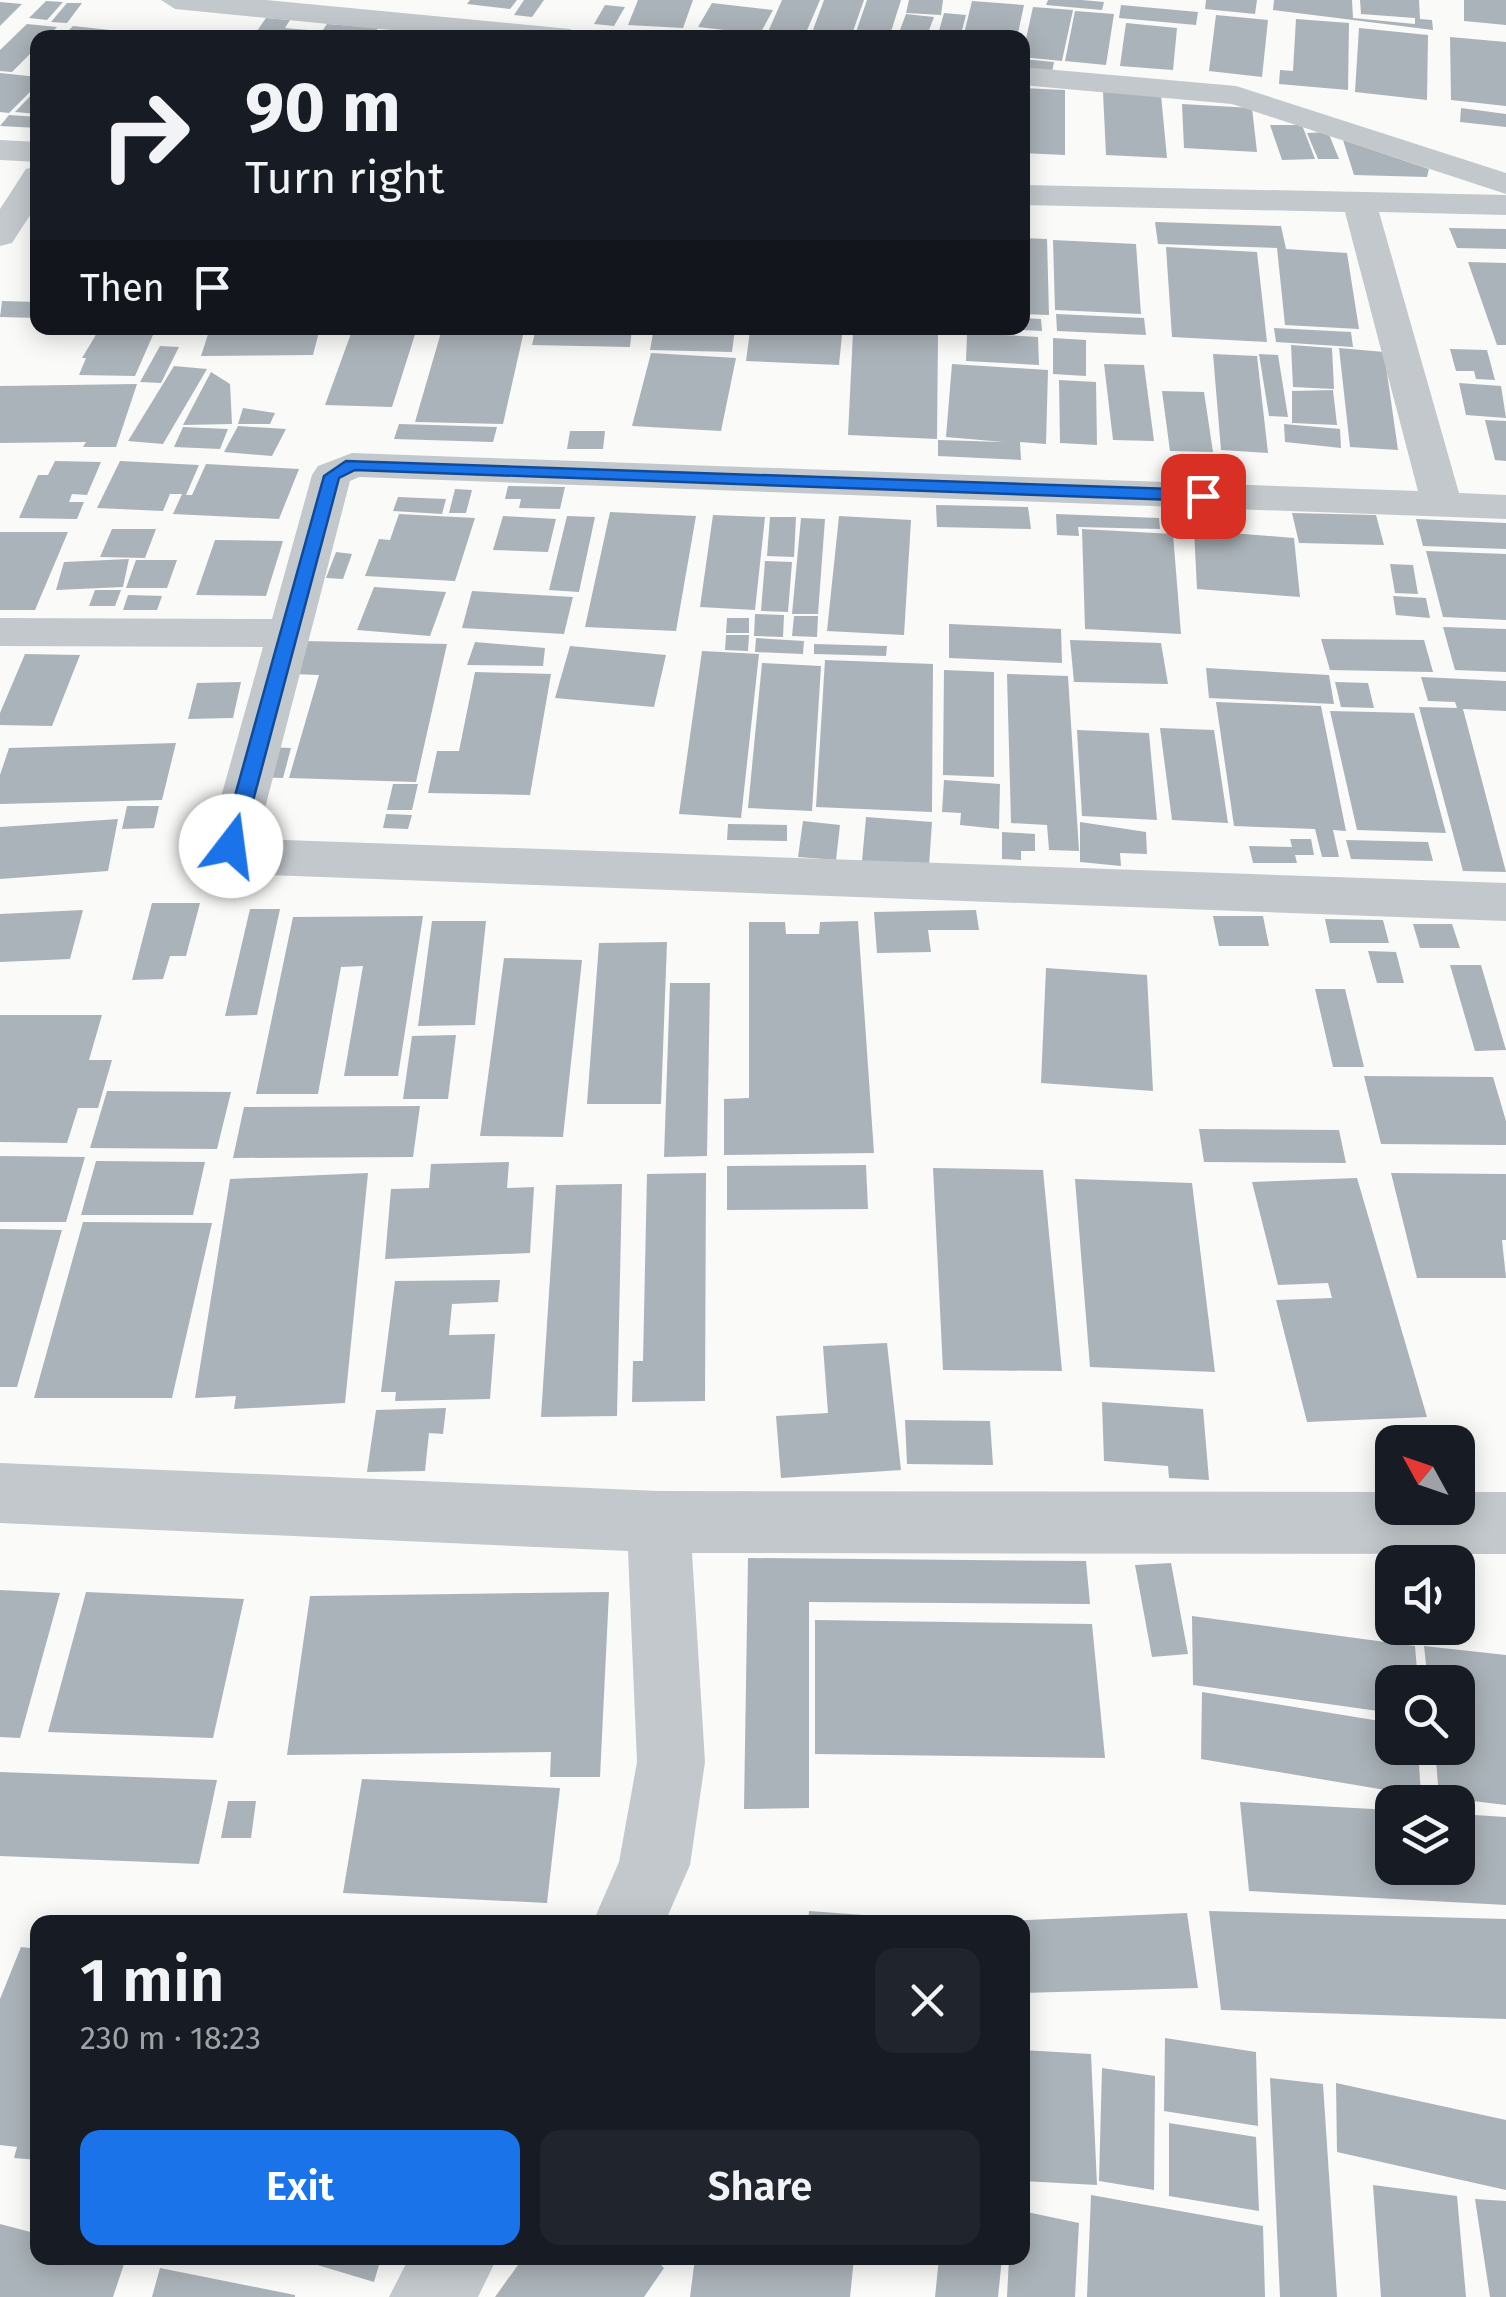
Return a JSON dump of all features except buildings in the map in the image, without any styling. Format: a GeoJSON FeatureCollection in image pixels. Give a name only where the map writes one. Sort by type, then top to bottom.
{"type":"FeatureCollection","features":[{"type":"Feature","properties":{"kind":"street"},"geometry":{"type":"LineString","coordinates":[[174,0],[486,30]]}},
{"type":"Feature","properties":{"kind":"street"},"geometry":{"type":"LineString","coordinates":[[205,30],[225,5]]}},
{"type":"Feature","properties":{"kind":"street"},"geometry":{"type":"LineString","coordinates":[[1030,77],[1236,95],[1506,184]]}},
{"type":"Feature","properties":{"kind":"street"},"geometry":{"type":"LineString","coordinates":[[0,150],[30,152]]}},
{"type":"Feature","properties":{"kind":"street"},"geometry":{"type":"LineString","coordinates":[[0,236],[30,189]]}},
{"type":"Feature","properties":{"kind":"street"},"geometry":{"type":"LineString","coordinates":[[1030,195],[1506,205]]}},
{"type":"Feature","properties":{"kind":"street"},"geometry":{"type":"LineString","coordinates":[[1359,202],[1442,505]]}},
{"type":"Feature","properties":{"kind":"street"},"geometry":{"type":"LineString","coordinates":[[1506,507],[367,462],[332,476],[286,633],[231,846],[239,856],[1506,902]]}},
{"type":"Feature","properties":{"kind":"street"},"geometry":{"type":"LineString","coordinates":[[0,632],[286,633]]}},
{"type":"Feature","properties":{"kind":"street"},"geometry":{"type":"LineString","coordinates":[[0,1494],[658,1522],[1506,1523]]}},
{"type":"Feature","properties":{"kind":"street"},"geometry":{"type":"LineString","coordinates":[[632,1915],[654,1865],[671,1762],[658,1522]]}},
{"type":"Feature","properties":{"kind":"street"},"geometry":{"type":"LineString","coordinates":[[430,2297],[452,2265]]}},
{"type":"Feature","properties":{"kind":"route"},"geometry":{"type":"LineString","coordinates":[[231,846],[286,633],[332,476],[340,469],[367,462],[1203,496]]}}]}
